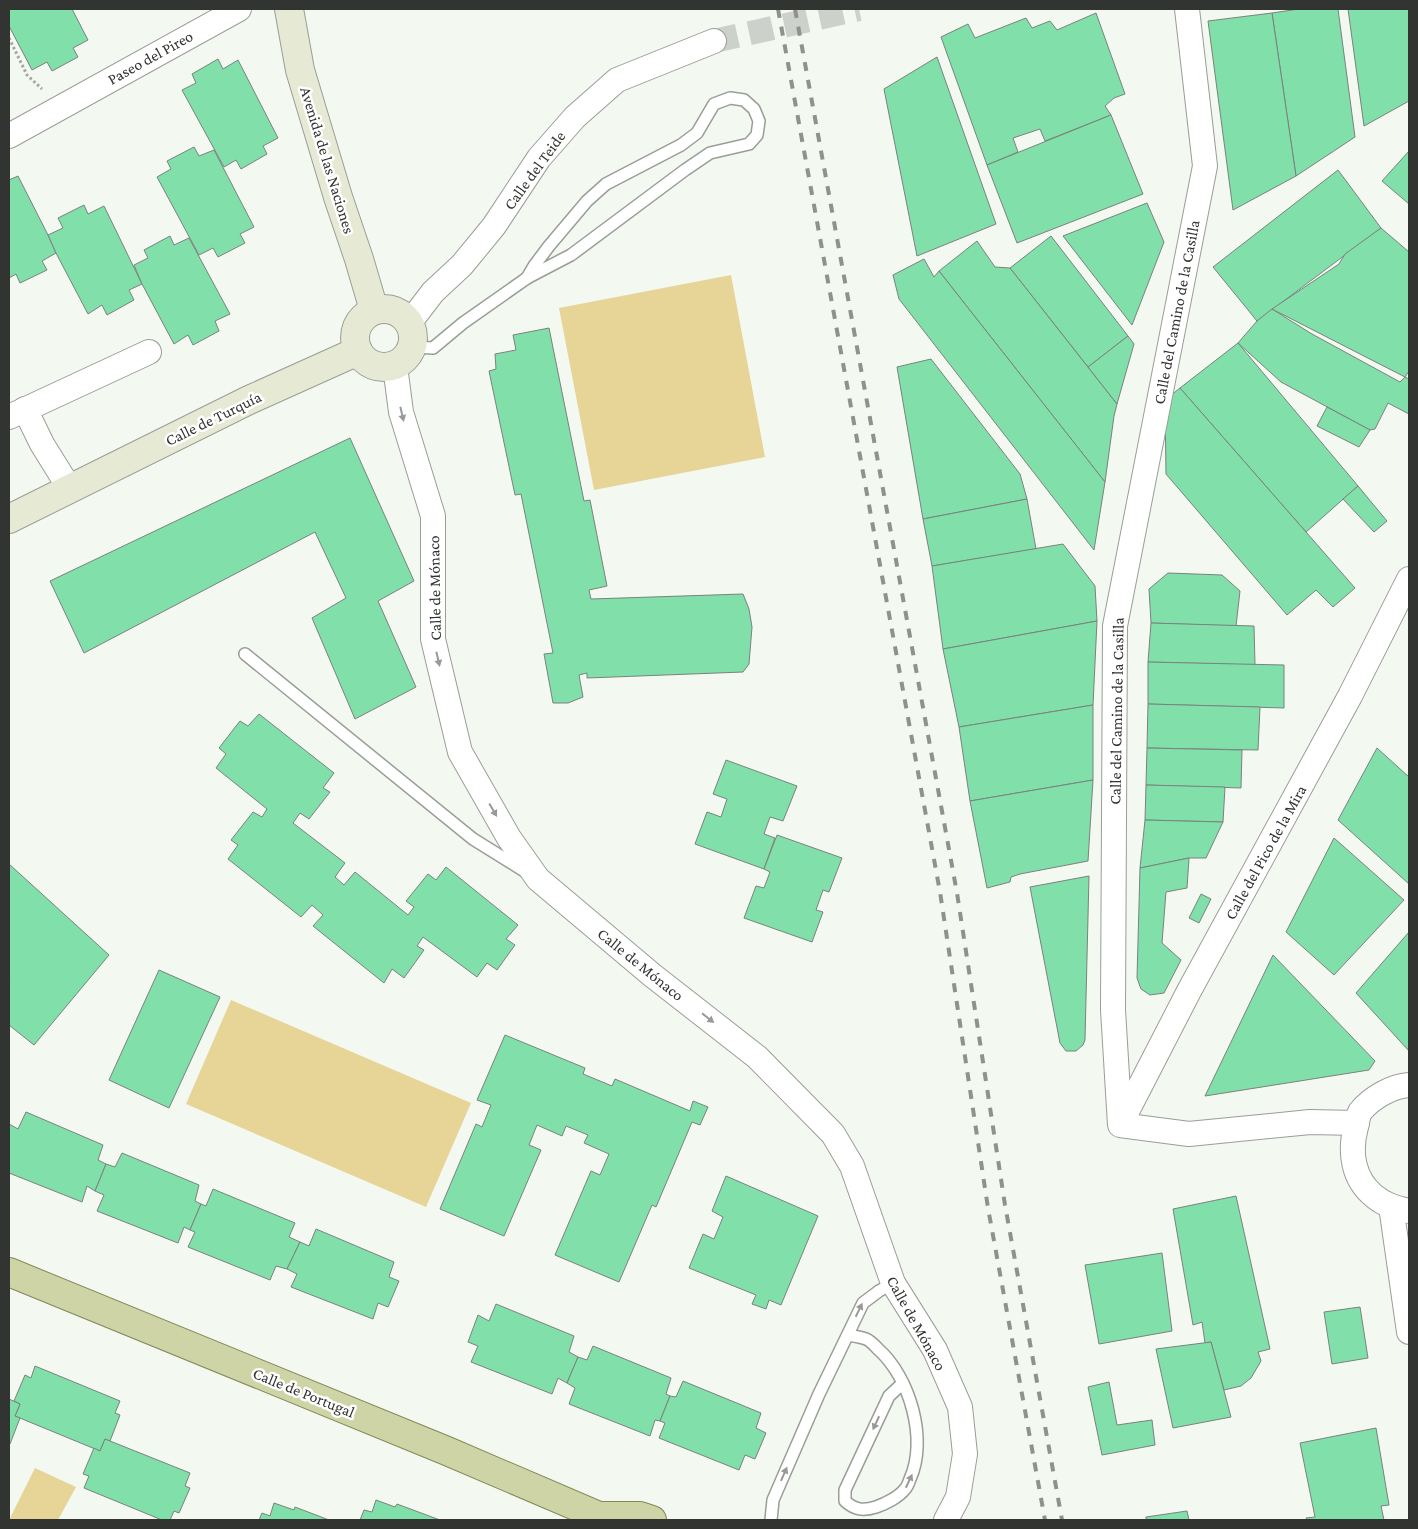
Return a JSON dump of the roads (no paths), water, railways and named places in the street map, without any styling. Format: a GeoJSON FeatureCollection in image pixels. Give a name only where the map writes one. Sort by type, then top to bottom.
{"type":"FeatureCollection","features":[{"type":"Feature","properties":{"kind":"main road","name":"Calle de Portugal"},"geometry":{"type":"LineString","coordinates":[[9,1272],[447,1451],[601,1518],[640,1516],[652,1520]]}},
{"type":"Feature","properties":{"kind":"street","name":"Paseo del Pireo"},"geometry":{"type":"LineString","coordinates":[[9,136],[239,9]]}},
{"type":"Feature","properties":{"kind":"street","name":"Avenida de las Naciones"},"geometry":{"type":"LineString","coordinates":[[289,9],[300,70],[374,310]]}},
{"type":"Feature","properties":{"kind":"street","name":"Calle del Camino de la Casilla"},"geometry":{"type":"LineString","coordinates":[[1120,1125],[1113,1010],[1115,626],[1205,166],[1187,9]]}},
{"type":"Feature","properties":{"kind":"street","name":"Calle del Teide"},"geometry":{"type":"LineString","coordinates":[[406,345],[433,292],[462,265],[489,232],[540,158],[575,117],[617,80],[714,41]]}},
{"type":"Feature","properties":{"kind":"street"},"geometry":{"type":"LineString","coordinates":[[384,308],[394,310],[403,314],[406,345],[378,367],[363,358],[358,351],[355,339],[357,327],[364,317],[374,310],[384,308]]}},
{"type":"Feature","properties":{"kind":"street","name":"Calle de Mónaco"},"geometry":{"type":"LineString","coordinates":[[406,345],[401,412],[433,516],[433,639],[460,752],[509,838],[538,879],[652,975],[757,1057],[833,1134],[852,1166],[893,1283],[935,1350],[960,1408],[965,1454],[958,1497],[946,1520]]}},
{"type":"Feature","properties":{"kind":"street","name":"Calle de Turquía"},"geometry":{"type":"LineString","coordinates":[[9,520],[249,400],[358,351]]}},
{"type":"Feature","properties":{"kind":"street"},"geometry":{"type":"LineString","coordinates":[[70,489],[42,444],[17,413],[149,352]]}},
{"type":"Feature","properties":{"kind":"street","name":"Calle del Pico de la Mira"},"geometry":{"type":"LineString","coordinates":[[1120,1125],[1189,991],[1350,696],[1409,579]]}},
{"type":"Feature","properties":{"kind":"street"},"geometry":{"type":"LineString","coordinates":[[1409,1085],[1400,1086],[1382,1093],[1360,1113],[1352,1143],[1353,1162],[1361,1181],[1374,1196],[1400,1208],[1409,1332]]}},
{"type":"Feature","properties":{"kind":"street"},"geometry":{"type":"LineString","coordinates":[[1120,1125],[1189,1134],[1310,1122],[1356,1123]]}},
{"type":"Feature","properties":{"kind":"lane"},"geometry":{"type":"LineString","coordinates":[[406,345],[433,348],[527,278],[570,255],[710,153],[749,144],[757,135],[759,120],[754,109],[744,100],[730,98],[714,104],[697,133],[681,145],[606,184],[588,201],[549,246],[527,278]]}},
{"type":"Feature","properties":{"kind":"lane"},"geometry":{"type":"LineString","coordinates":[[245,654],[473,839],[543,883]]}},
{"type":"Feature","properties":{"kind":"lane"},"geometry":{"type":"LineString","coordinates":[[771,1520],[773,1500],[819,1394],[863,1303],[893,1283]]}},
{"type":"Feature","properties":{"kind":"lane"},"geometry":{"type":"LineString","coordinates":[[848,1334],[868,1340],[884,1354],[896,1370],[903,1383],[913,1409],[918,1439],[916,1466],[906,1489],[884,1504],[864,1510],[852,1507],[845,1501],[845,1490],[889,1396],[903,1383]]}},
{"type":"Feature","properties":{"kind":"tunnel"},"geometry":{"type":"LineString","coordinates":[[714,41],[859,9]]}},
{"type":"Feature","properties":{"kind":"railway"},"geometry":{"type":"LineString","coordinates":[[778,9],[940,892],[988,1208],[1045,1520]]}},
{"type":"Feature","properties":{"kind":"railway"},"geometry":{"type":"LineString","coordinates":[[795,9],[957,893],[1005,1205],[1062,1520]]}}]}
